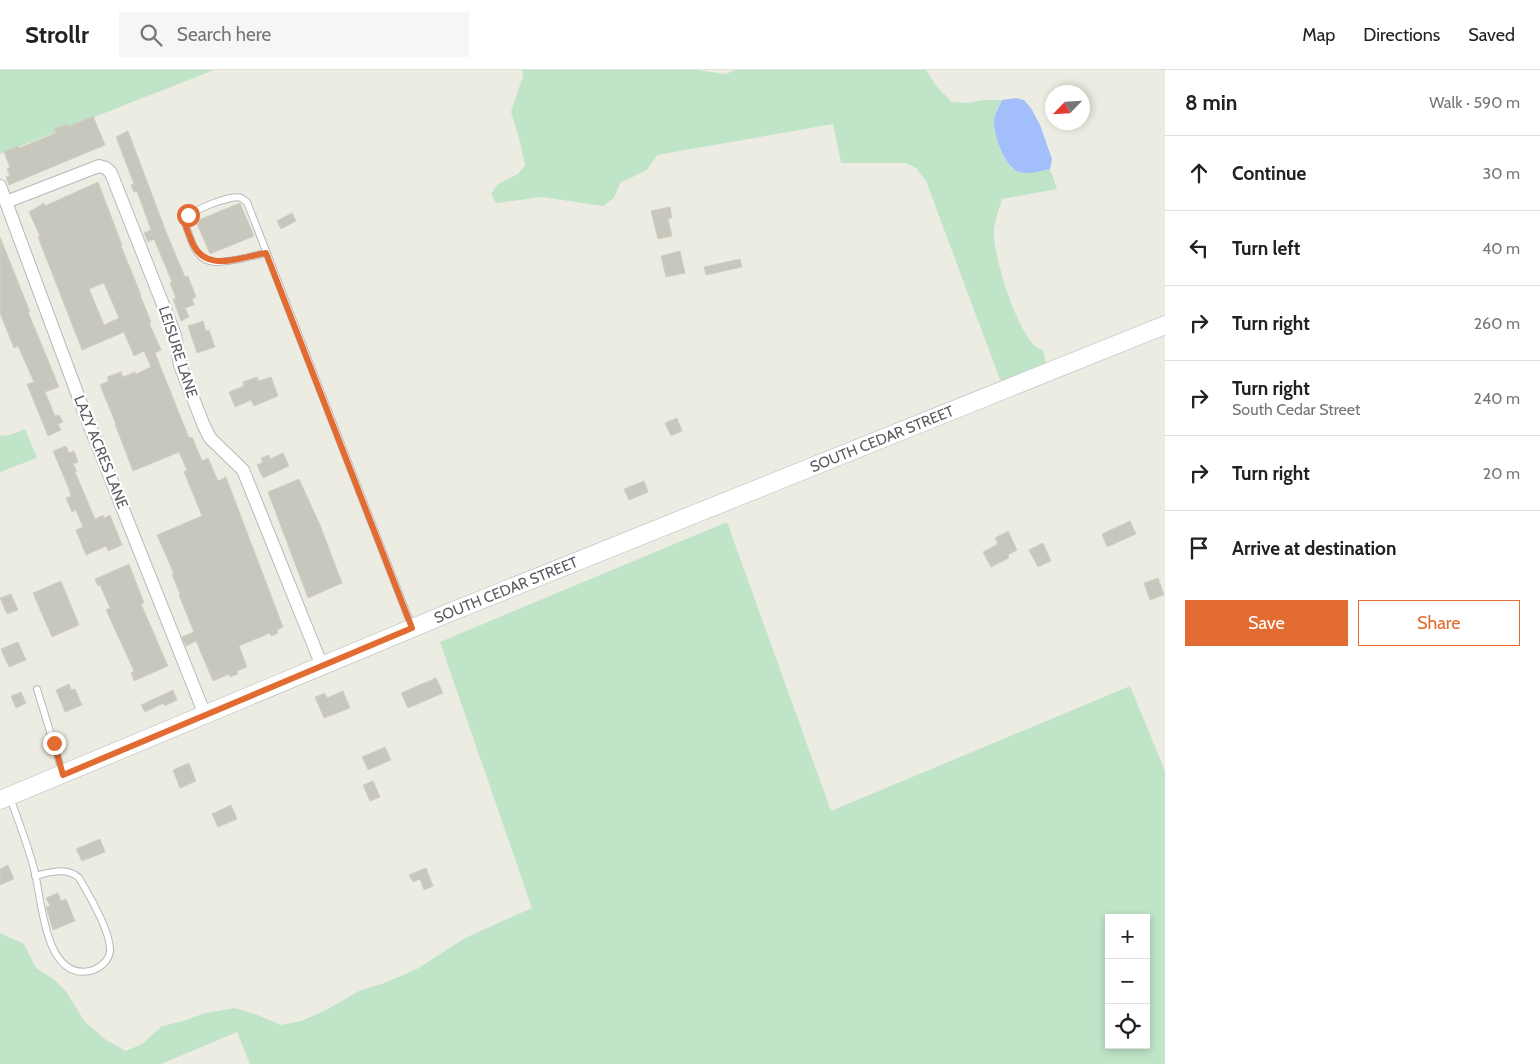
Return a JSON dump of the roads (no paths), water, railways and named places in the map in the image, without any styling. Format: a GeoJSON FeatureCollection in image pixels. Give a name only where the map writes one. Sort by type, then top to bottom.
{"type":"FeatureCollection","features":[{"type":"Feature","properties":{"kind":"main road","name":"SOUTH CEDAR STREET"},"geometry":{"type":"LineString","coordinates":[[5,798],[412,628],[1165,325]]}},
{"type":"Feature","properties":{"kind":"street","name":"LEISURE LANE"},"geometry":{"type":"LineString","coordinates":[[6,202],[98,166],[106,168],[111,173],[175,335],[180,365],[204,426],[210,438],[242,470],[322,666]]}},
{"type":"Feature","properties":{"kind":"street","name":"LAZY ACRES LANE"},"geometry":{"type":"LineString","coordinates":[[0,186],[83,409],[205,715]]}},
{"type":"Feature","properties":{"kind":"lane"},"geometry":{"type":"LineString","coordinates":[[266,253],[216,262],[205,259],[192,243],[185,224],[186,219],[193,211],[231,198],[240,197],[247,202],[412,628]]}},
{"type":"Feature","properties":{"kind":"lane"},"geometry":{"type":"LineString","coordinates":[[37,689],[63,775]]}},
{"type":"Feature","properties":{"kind":"lane"},"geometry":{"type":"LineString","coordinates":[[5,798],[35,876],[42,914],[60,961],[74,972],[90,971],[99,967],[109,956],[109,944],[97,913],[79,878],[75,874],[65,871],[48,872],[35,876]]}},
{"type":"Feature","properties":{"kind":"water"},"geometry":{"type":"Polygon","coordinates":[[[1016,98],[1024,100],[1031,108],[1040,125],[1052,159],[1050,169],[1031,173],[1019,172],[1009,164],[1001,151],[995,128],[995,117],[1002,100],[1016,98]]]}}]}
